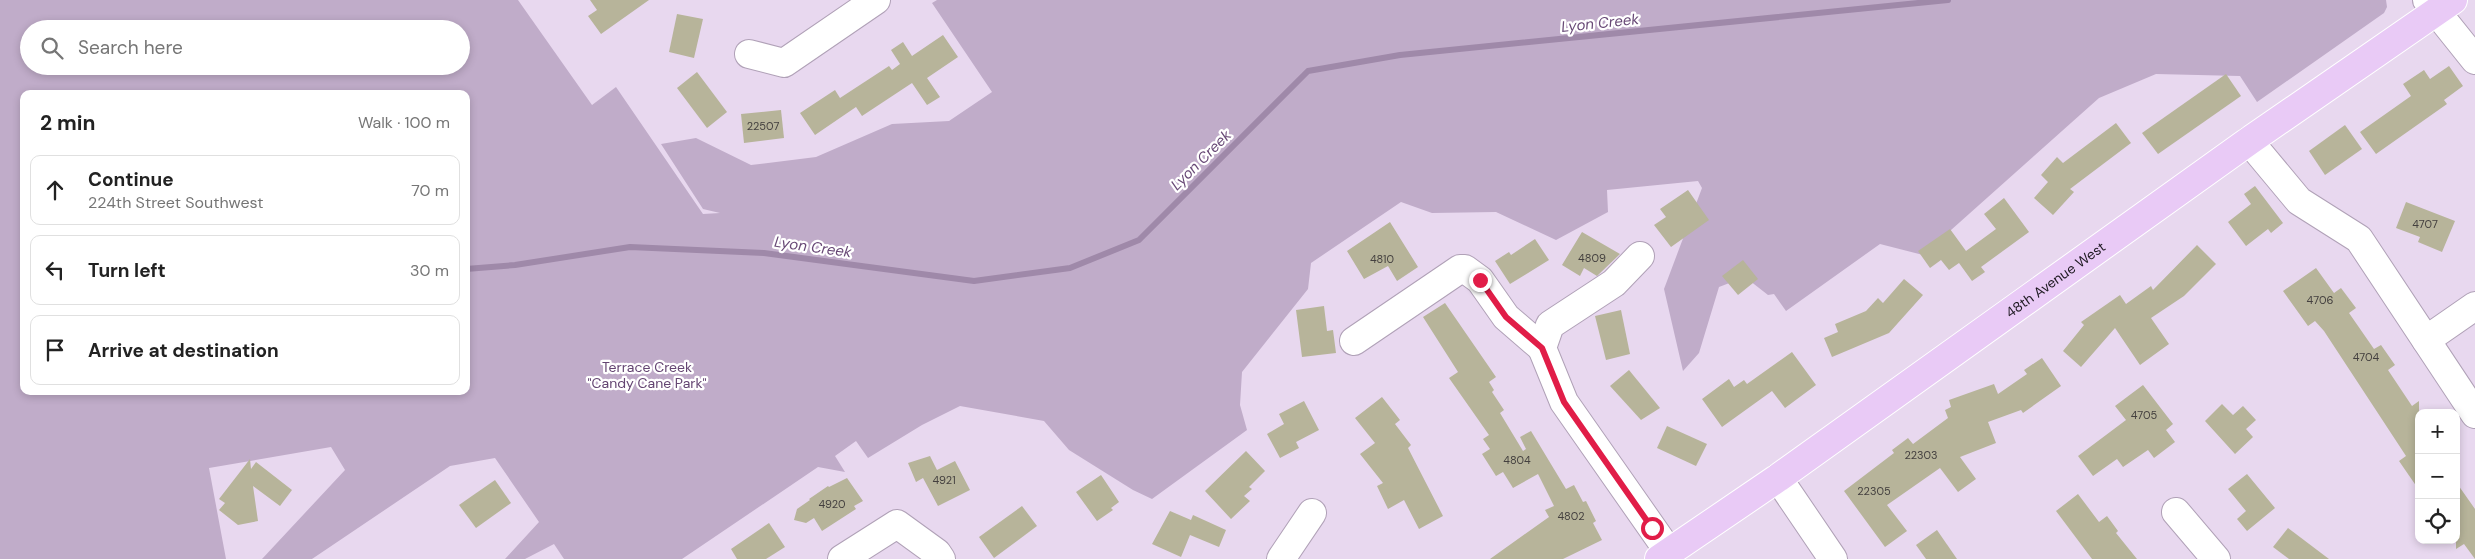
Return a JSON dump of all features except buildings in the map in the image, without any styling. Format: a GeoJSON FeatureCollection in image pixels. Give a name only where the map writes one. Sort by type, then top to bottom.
{"type":"FeatureCollection","features":[{"type":"Feature","properties":{"kind":"main road","name":"48th Avenue West"},"geometry":{"type":"LineString","coordinates":[[1664,555],[1778,478],[2439,4]]}},
{"type":"Feature","properties":{"kind":"street"},"geometry":{"type":"LineString","coordinates":[[749,54],[784,63],[876,0]]}},
{"type":"Feature","properties":{"kind":"street"},"geometry":{"type":"LineString","coordinates":[[2439,4],[2460,40],[2475,60]]}},
{"type":"Feature","properties":{"kind":"street"},"geometry":{"type":"LineString","coordinates":[[2249,142],[2299,201],[2359,239],[2475,414]]}},
{"type":"Feature","properties":{"kind":"street"},"geometry":{"type":"LineString","coordinates":[[1542,348],[1550,325],[1614,283],[1640,256]]}},
{"type":"Feature","properties":{"kind":"street"},"geometry":{"type":"LineString","coordinates":[[1354,341],[1460,269],[1465,269],[1480,280],[1506,317],[1542,348],[1564,402],[1664,555]]}},
{"type":"Feature","properties":{"kind":"street"},"geometry":{"type":"LineString","coordinates":[[2426,340],[2475,306]]}},
{"type":"Feature","properties":{"kind":"street"},"geometry":{"type":"LineString","coordinates":[[1778,478],[1833,559]]}},
{"type":"Feature","properties":{"kind":"street"},"geometry":{"type":"LineString","coordinates":[[1281,559],[1312,512]]}},
{"type":"Feature","properties":{"kind":"street"},"geometry":{"type":"LineString","coordinates":[[2176,512],[2216,559]]}},
{"type":"Feature","properties":{"kind":"street"},"geometry":{"type":"LineString","coordinates":[[842,559],[897,524],[941,559]]}},
{"type":"Feature","properties":{"kind":"green space","name":"Terrace Creek \"Candy Cane Park\""},"geometry":{"type":"Polygon","coordinates":[[[0,0],[518,0],[592,105],[616,87],[703,214],[720,213],[703,209],[661,144],[696,138],[751,165],[816,157],[892,124],[949,121],[992,92],[932,3],[937,0],[2386,0],[2387,7],[2384,13],[2257,102],[2240,76],[2156,74],[2099,98],[1923,255],[1880,244],[1786,311],[1774,294],[1768,295],[1745,277],[1719,287],[1699,353],[1683,371],[1664,289],[1702,188],[1698,181],[1607,190],[1608,212],[1556,240],[1496,212],[1432,213],[1401,202],[1311,263],[1308,289],[1242,372],[1240,405],[1247,430],[1152,499],[1133,490],[1069,450],[1044,421],[960,406],[922,425],[868,458],[856,441],[835,456],[845,472],[818,467],[682,559],[564,559],[554,544],[525,559],[505,559],[539,522],[495,458],[450,466],[312,559],[262,559],[345,470],[331,447],[209,468],[226,559],[0,559],[0,0]]]}},
{"type":"Feature","properties":{"kind":"waterway","name":"Lyon Creek"},"geometry":{"type":"LineString","coordinates":[[470,269],[515,265],[630,247],[764,253],[974,281],[1070,268],[1139,240],[1308,71],[1400,55],[1948,0]]}},
{"type":"Feature","properties":{"kind":"route"},"geometry":{"type":"LineString","coordinates":[[1480,280],[1506,317],[1542,348],[1564,402],[1652,528]]}}]}
